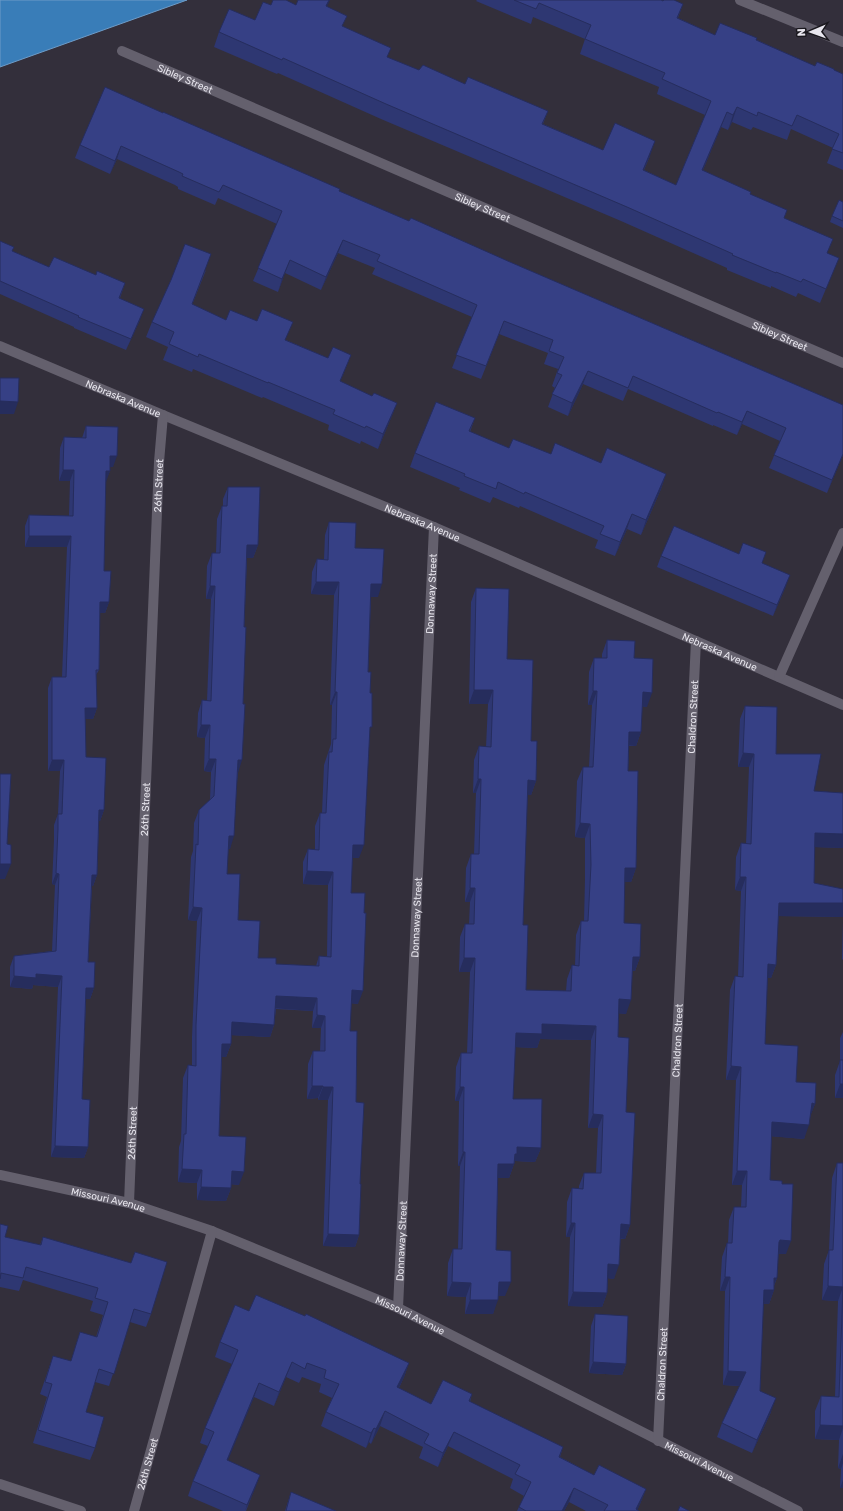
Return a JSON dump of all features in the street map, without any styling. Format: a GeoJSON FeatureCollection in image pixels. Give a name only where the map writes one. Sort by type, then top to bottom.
{"type":"FeatureCollection","features":[{"type":"Feature","properties":{"kind":"street"},"geometry":{"type":"LineString","coordinates":[[740,0],[843,42]]}},
{"type":"Feature","properties":{"kind":"street","name":"Sibley Street"},"geometry":{"type":"LineString","coordinates":[[122,51],[843,363]]}},
{"type":"Feature","properties":{"kind":"street","name":"Nebraska Avenue"},"geometry":{"type":"LineString","coordinates":[[0,346],[434,527],[843,706]]}},
{"type":"Feature","properties":{"kind":"street","name":"26th Street"},"geometry":{"type":"LineString","coordinates":[[129,1202],[158,478],[163,415]]}},
{"type":"Feature","properties":{"kind":"street","name":"Donnaway Street"},"geometry":{"type":"LineString","coordinates":[[398,1308],[434,527]]}},
{"type":"Feature","properties":{"kind":"street"},"geometry":{"type":"LineString","coordinates":[[779,677],[843,533]]}},
{"type":"Feature","properties":{"kind":"street","name":"Chaldron Street"},"geometry":{"type":"LineString","coordinates":[[658,1441],[696,641]]}},
{"type":"Feature","properties":{"kind":"street","name":"Missouri Avenue"},"geometry":{"type":"LineString","coordinates":[[0,1175],[129,1202],[212,1231],[398,1308],[798,1511]]}},
{"type":"Feature","properties":{"kind":"street","name":"26th Street"},"geometry":{"type":"LineString","coordinates":[[134,1511],[212,1231]]}},
{"type":"Feature","properties":{"kind":"street"},"geometry":{"type":"LineString","coordinates":[[0,1484],[81,1511]]}},
{"type":"Feature","properties":{"kind":"water"},"geometry":{"type":"Polygon","coordinates":[[[0,0],[187,0],[0,67],[0,0]]]}},
{"type":"Feature","properties":{"kind":"building"},"geometry":{"type":"Polygon","coordinates":[[[273,0],[286,0],[296,5],[298,0],[329,0],[326,6],[347,16],[342,26],[391,48],[387,57],[419,70],[423,65],[465,84],[468,77],[548,111],[542,124],[603,150],[615,123],[655,141],[643,170],[676,185],[711,101],[662,79],[665,73],[585,39],[591,25],[539,3],[536,9],[514,0],[674,0],[683,4],[677,18],[715,35],[720,23],[757,38],[756,40],[815,66],[817,62],[834,69],[843,74],[843,153],[832,149],[839,134],[797,115],[792,126],[758,112],[757,116],[737,107],[733,115],[727,112],[702,170],[751,192],[750,194],[787,210],[784,218],[833,239],[827,253],[839,258],[826,289],[803,279],[801,282],[776,273],[732,255],[733,254],[627,207],[386,104],[283,58],[282,60],[219,32],[229,9],[255,20],[263,2],[271,5],[273,0]]]}},
{"type":"Feature","properties":{"kind":"building"},"geometry":{"type":"Polygon","coordinates":[[[105,87],[340,189],[339,191],[409,221],[411,218],[843,405],[843,454],[832,480],[774,455],[786,428],[747,411],[742,422],[718,412],[717,413],[633,376],[628,388],[588,371],[572,403],[552,394],[562,375],[557,373],[564,357],[549,351],[553,340],[504,321],[486,366],[456,355],[477,305],[377,261],[380,255],[343,240],[326,277],[290,260],[282,279],[258,268],[282,211],[223,185],[219,192],[182,176],[183,174],[179,172],[121,146],[115,161],[80,145],[105,87]]]}},
{"type":"Feature","properties":{"kind":"building"},"geometry":{"type":"Polygon","coordinates":[[[839,200],[843,202],[843,221],[832,216],[839,200]]]}},
{"type":"Feature","properties":{"kind":"building"},"geometry":{"type":"Polygon","coordinates":[[[0,241],[14,247],[12,251],[49,267],[54,257],[96,275],[97,271],[125,283],[119,298],[144,309],[131,339],[78,317],[79,316],[0,281],[0,241]]]}},
{"type":"Feature","properties":{"kind":"building"},"geometry":{"type":"Polygon","coordinates":[[[185,244],[211,254],[192,304],[226,320],[230,310],[257,321],[262,309],[293,322],[285,340],[328,358],[333,347],[351,355],[340,381],[372,396],[374,393],[397,403],[383,434],[333,414],[335,410],[199,354],[198,357],[169,344],[174,332],[152,322],[185,244]]]}},
{"type":"Feature","properties":{"kind":"building"},"geometry":{"type":"Polygon","coordinates":[[[0,378],[19,378],[18,402],[0,401],[0,378]]]}},
{"type":"Feature","properties":{"kind":"building"},"geometry":{"type":"Polygon","coordinates":[[[436,402],[475,418],[469,431],[509,448],[513,439],[551,454],[555,443],[601,463],[607,448],[666,474],[646,520],[632,514],[620,542],[600,534],[604,526],[498,482],[496,489],[415,453],[436,402]]]}},
{"type":"Feature","properties":{"kind":"building"},"geometry":{"type":"Polygon","coordinates":[[[86,426],[118,427],[117,456],[110,456],[110,471],[106,471],[104,571],[111,571],[109,602],[100,602],[99,670],[96,670],[97,708],[85,708],[86,757],[106,758],[104,810],[99,810],[97,875],[92,875],[88,962],[95,962],[94,988],[86,988],[82,1099],[90,1100],[88,1147],[55,1146],[62,976],[36,974],[36,978],[14,976],[14,956],[56,951],[59,874],[56,873],[58,814],[62,814],[64,760],[52,760],[52,677],[66,677],[71,536],[29,536],[29,515],[73,516],[74,470],[63,470],[64,437],[86,438],[86,426]]]}},
{"type":"Feature","properties":{"kind":"building"},"geometry":{"type":"Polygon","coordinates":[[[228,487],[260,487],[258,545],[247,545],[243,704],[245,704],[242,760],[238,760],[234,836],[229,836],[227,874],[240,874],[238,920],[260,921],[258,958],[276,958],[276,964],[319,966],[319,956],[331,957],[333,872],[307,871],[308,849],[319,850],[320,813],[326,813],[329,752],[332,752],[333,739],[336,739],[337,692],[335,692],[339,582],[316,582],[317,559],[328,560],[329,522],[356,523],[355,548],[384,549],[382,584],[371,584],[368,672],[371,672],[370,693],[372,693],[372,727],[370,727],[364,845],[353,845],[351,893],[365,893],[364,913],[366,913],[363,991],[352,990],[350,1031],[357,1031],[356,1102],[364,1103],[359,1235],[328,1234],[333,1087],[312,1086],[313,1051],[325,1051],[325,1016],[317,1015],[317,998],[276,996],[274,1025],[232,1022],[231,1044],[222,1044],[219,1136],[246,1137],[244,1172],[232,1171],[231,1188],[201,1187],[202,1170],[182,1169],[184,1134],[186,1134],[188,1065],[196,1066],[196,1025],[202,908],[193,907],[196,844],[198,845],[199,810],[214,796],[216,759],[209,759],[210,725],[201,725],[202,700],[211,701],[215,586],[210,586],[212,553],[220,553],[222,506],[227,506],[228,487]]]}},
{"type":"Feature","properties":{"kind":"building"},"geometry":{"type":"Polygon","coordinates":[[[674,526],[739,554],[743,543],[766,552],[762,563],[790,575],[777,605],[661,556],[674,526]]]}},
{"type":"Feature","properties":{"kind":"building"},"geometry":{"type":"Polygon","coordinates":[[[476,588],[509,589],[507,659],[533,660],[531,741],[537,741],[536,781],[528,780],[523,925],[528,925],[526,990],[571,991],[572,965],[579,966],[581,921],[588,921],[591,865],[590,824],[580,823],[583,767],[593,767],[597,691],[593,691],[594,658],[607,658],[607,640],[635,641],[634,658],[653,659],[652,693],[643,692],[641,732],[629,732],[628,771],[638,771],[636,868],[625,868],[624,923],[641,924],[640,957],[633,957],[631,1000],[619,999],[618,1037],[629,1038],[626,1112],[635,1113],[630,1225],[621,1224],[619,1265],[608,1264],[607,1293],[573,1292],[575,1223],[571,1223],[572,1188],[583,1189],[584,1173],[601,1173],[603,1115],[593,1114],[596,1026],[542,1024],[542,1034],[516,1033],[513,1099],[542,1099],[541,1148],[517,1147],[517,1154],[515,1154],[514,1164],[498,1164],[496,1250],[511,1251],[511,1282],[499,1282],[498,1300],[470,1300],[471,1283],[452,1282],[453,1249],[462,1249],[465,1152],[463,1152],[464,1087],[460,1087],[461,1053],[472,1053],[475,958],[464,958],[465,924],[474,924],[475,888],[470,888],[471,854],[479,854],[481,779],[478,779],[479,746],[491,747],[493,690],[474,690],[476,588]]]}},
{"type":"Feature","properties":{"kind":"building"},"geometry":{"type":"Polygon","coordinates":[[[745,706],[777,707],[776,754],[821,754],[814,791],[843,793],[843,834],[815,833],[814,883],[843,889],[843,903],[779,903],[776,965],[768,964],[765,1044],[798,1046],[796,1082],[816,1083],[815,1104],[812,1103],[809,1125],[772,1122],[770,1180],[782,1181],[782,1184],[793,1184],[791,1241],[780,1240],[777,1278],[774,1278],[774,1290],[764,1290],[760,1391],[776,1398],[757,1440],[722,1423],[746,1372],[728,1371],[730,1277],[725,1277],[727,1243],[732,1243],[734,1207],[746,1207],[747,1171],[737,1171],[741,1067],[731,1066],[735,976],[743,977],[746,877],[740,877],[741,843],[751,844],[754,754],[743,753],[745,706]]]}},
{"type":"Feature","properties":{"kind":"building"},"geometry":{"type":"Polygon","coordinates":[[[0,774],[11,774],[7,844],[11,845],[11,864],[0,864],[0,774]]]}},
{"type":"Feature","properties":{"kind":"building"},"geometry":{"type":"Polygon","coordinates":[[[840,1060],[843,1060],[843,1084],[840,1084],[840,1060]]]}},
{"type":"Feature","properties":{"kind":"building"},"geometry":{"type":"Polygon","coordinates":[[[837,1163],[843,1163],[843,1287],[828,1286],[829,1250],[833,1250],[837,1163]]]}},
{"type":"Feature","properties":{"kind":"building"},"geometry":{"type":"Polygon","coordinates":[[[0,1224],[8,1226],[5,1237],[41,1245],[43,1237],[131,1263],[135,1252],[167,1262],[151,1314],[134,1309],[114,1374],[99,1369],[86,1412],[104,1417],[95,1448],[38,1430],[52,1384],[45,1382],[53,1356],[71,1361],[80,1332],[97,1337],[108,1302],[95,1298],[98,1288],[26,1267],[23,1278],[1,1273],[0,1279],[0,1224]]]}},
{"type":"Feature","properties":{"kind":"building"},"geometry":{"type":"Polygon","coordinates":[[[843,1287],[843,1426],[820,1425],[821,1396],[839,1397],[843,1287]]]}},
{"type":"Feature","properties":{"kind":"building"},"geometry":{"type":"Polygon","coordinates":[[[256,1295],[305,1316],[306,1314],[409,1363],[397,1387],[431,1404],[443,1380],[472,1394],[469,1401],[563,1447],[559,1457],[594,1475],[599,1465],[646,1489],[636,1509],[639,1511],[604,1511],[608,1505],[574,1488],[562,1511],[526,1511],[519,1507],[531,1482],[515,1474],[520,1465],[454,1432],[443,1453],[424,1443],[429,1434],[385,1411],[376,1429],[374,1428],[371,1433],[326,1412],[339,1384],[324,1378],[326,1370],[307,1363],[305,1369],[292,1362],[279,1392],[259,1383],[227,1460],[260,1475],[247,1505],[193,1481],[214,1432],[205,1428],[238,1350],[220,1342],[235,1305],[249,1311],[256,1295]]]}},
{"type":"Feature","properties":{"kind":"building"},"geometry":{"type":"Polygon","coordinates":[[[595,1314],[628,1316],[626,1364],[593,1362],[595,1314]]]}},
{"type":"Feature","properties":{"kind":"building"},"geometry":{"type":"Polygon","coordinates":[[[291,1492],[336,1511],[286,1511],[291,1492]]]}},
{"type":"Feature","properties":{"kind":"building"},"geometry":{"type":"Polygon","coordinates":[[[680,1506],[689,1511],[678,1511],[680,1506]]]}}]}
